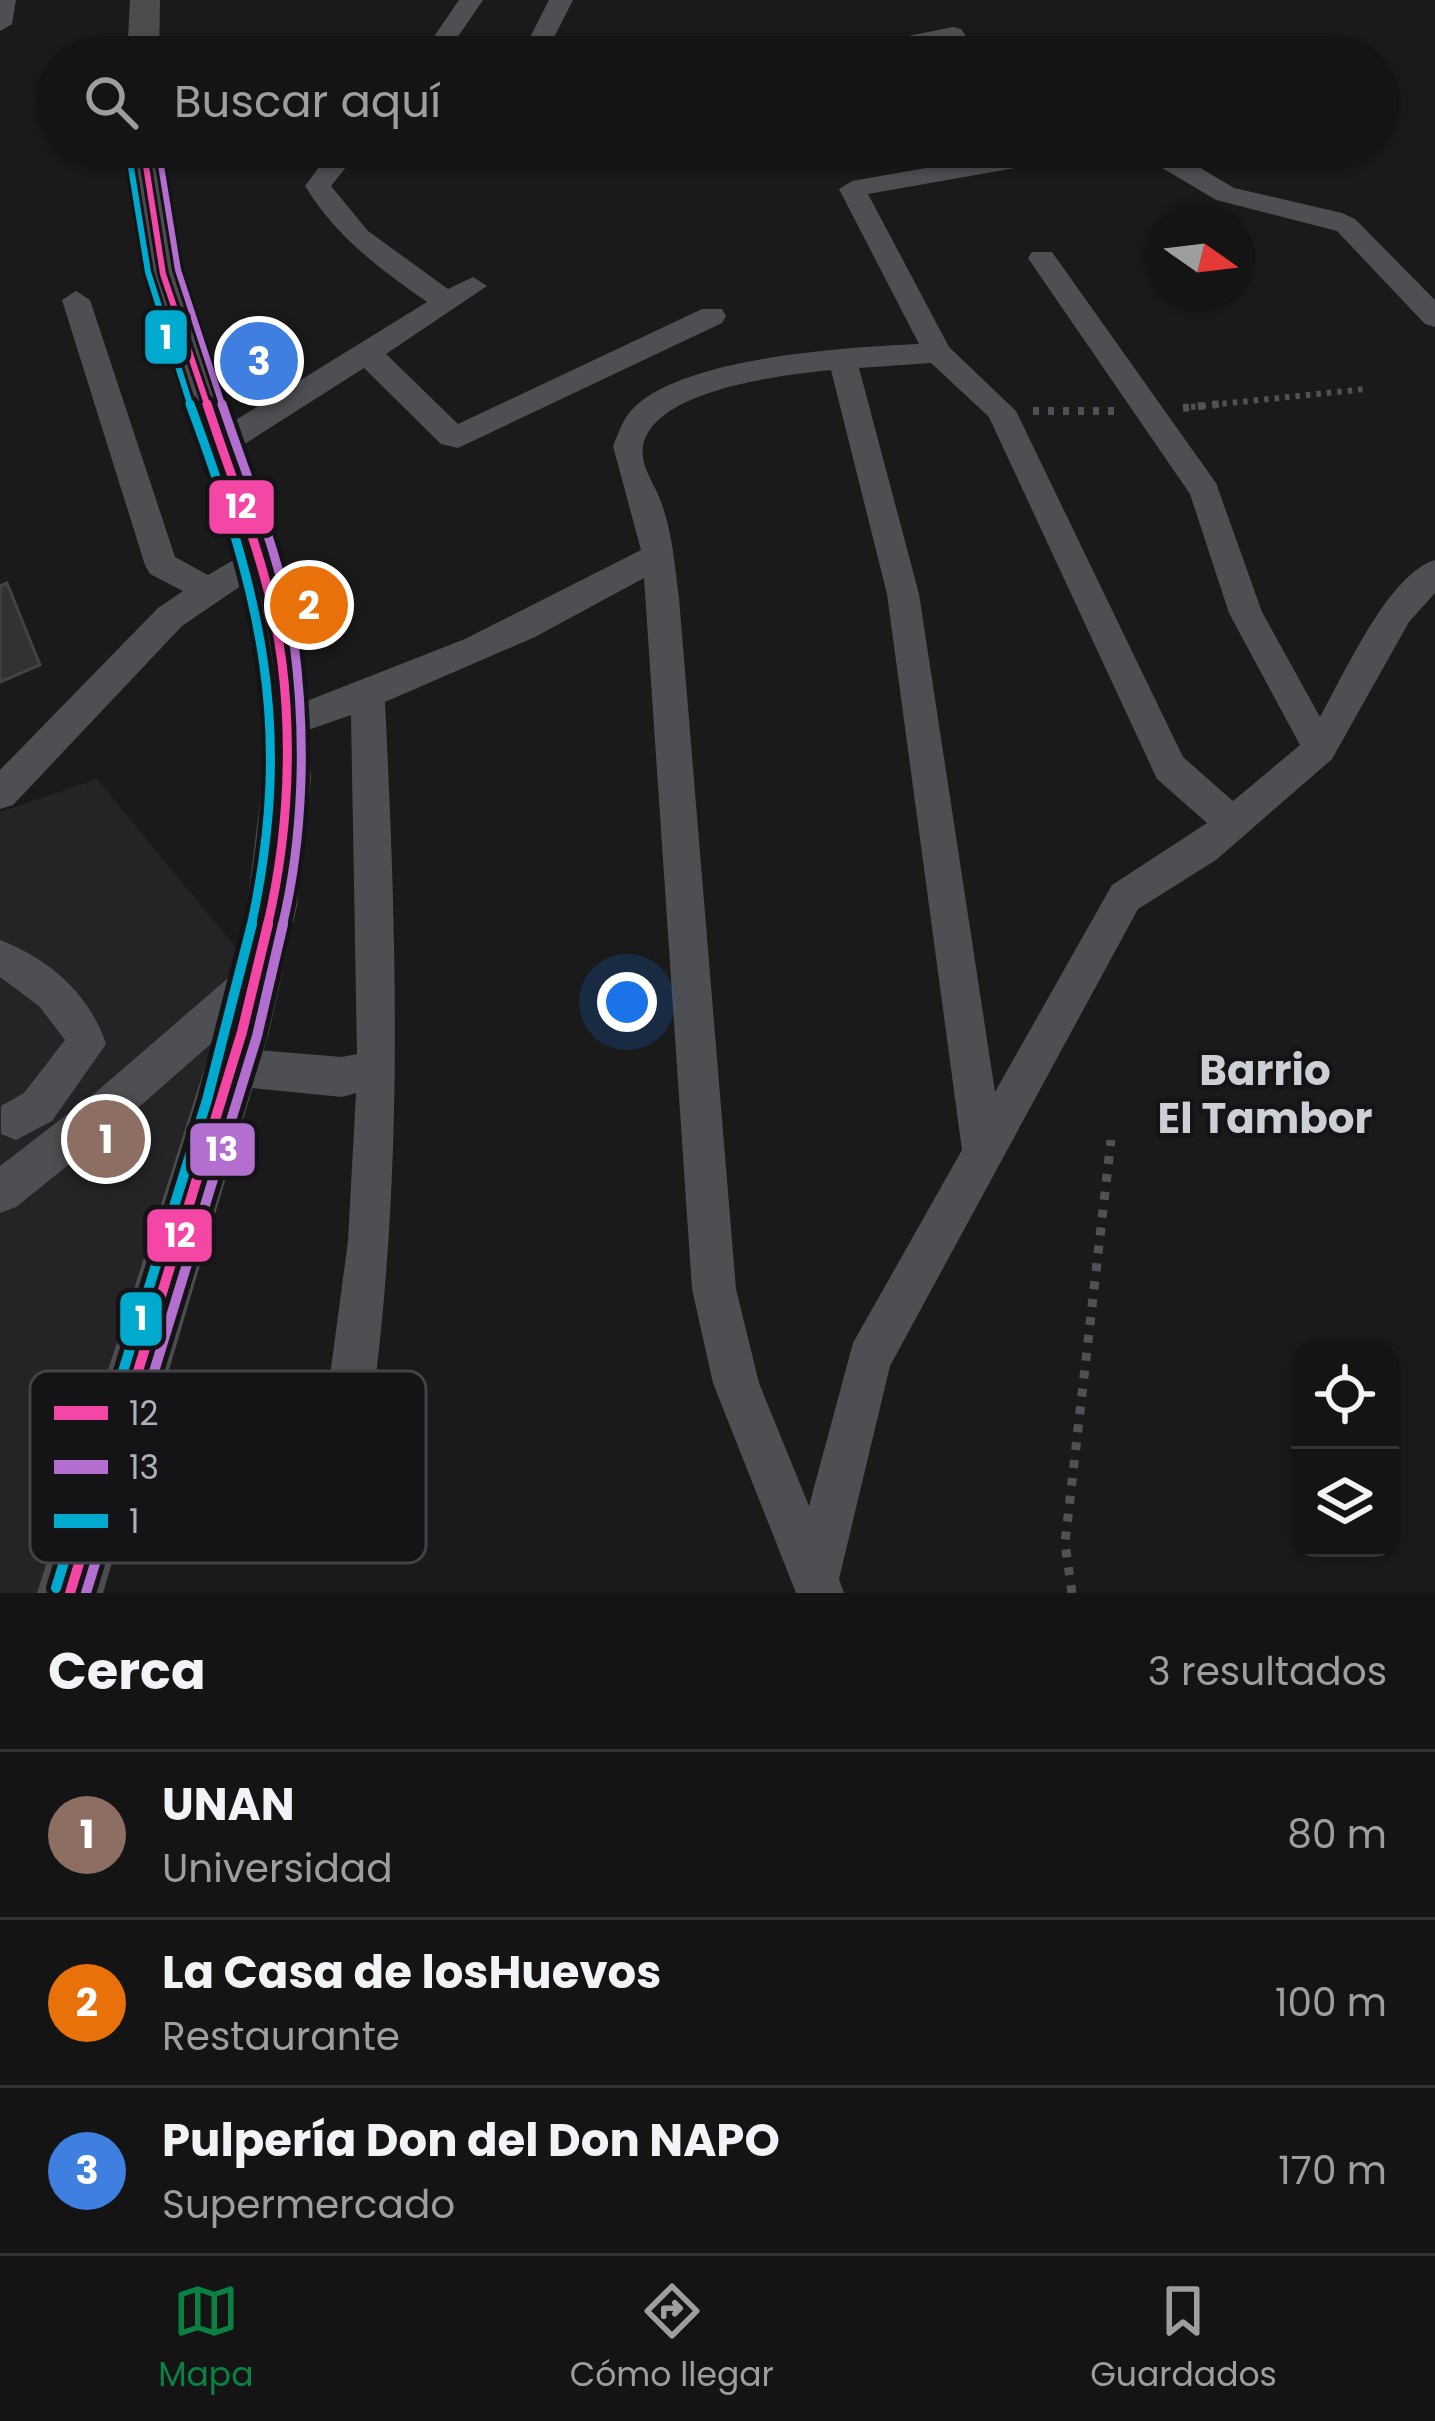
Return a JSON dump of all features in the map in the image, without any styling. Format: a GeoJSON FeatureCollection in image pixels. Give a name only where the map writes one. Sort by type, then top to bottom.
{"type":"FeatureCollection","features":[{"type":"Feature","properties":{"kind":"main road"},"geometry":{"type":"LineString","coordinates":[[144,36],[145,0]]}},
{"type":"Feature","properties":{"kind":"main road"},"geometry":{"type":"LineString","coordinates":[[142,1371],[259,976],[285,839],[288,723],[278,642],[221,444],[169,295],[144,168]]}},
{"type":"Feature","properties":{"kind":"main road"},"geometry":{"type":"LineString","coordinates":[[70,1593],[80,1563]]}},
{"type":"Feature","properties":{"kind":"street"},"geometry":{"type":"LineString","coordinates":[[0,24],[4,0]]}},
{"type":"Feature","properties":{"kind":"street"},"geometry":{"type":"LineString","coordinates":[[446,36],[471,0]]}},
{"type":"Feature","properties":{"kind":"street"},"geometry":{"type":"LineString","coordinates":[[543,36],[561,0]]}},
{"type":"Feature","properties":{"kind":"street"},"geometry":{"type":"LineString","coordinates":[[912,36],[951,25],[957,36]]}},
{"type":"Feature","properties":{"kind":"street"},"geometry":{"type":"LineString","coordinates":[[328,168],[318,186],[352,233],[448,303]]}},
{"type":"Feature","properties":{"kind":"street"},"geometry":{"type":"LineString","coordinates":[[953,168],[852,189],[938,353],[1000,411],[1170,768],[1233,823]]}},
{"type":"Feature","properties":{"kind":"street"},"geometry":{"type":"LineString","coordinates":[[1178,168],[1226,194],[1346,225],[1435,317]]}},
{"type":"Feature","properties":{"kind":"street"},"geometry":{"type":"LineString","coordinates":[[1042,258],[1205,491],[1246,613],[1320,749]]}},
{"type":"Feature","properties":{"kind":"street"},"geometry":{"type":"LineString","coordinates":[[221,444],[473,286]]}},
{"type":"Feature","properties":{"kind":"street"},"geometry":{"type":"LineString","coordinates":[[76,300],[160,566],[209,590]]}},
{"type":"Feature","properties":{"kind":"street"},"geometry":{"type":"LineString","coordinates":[[367,353],[458,437],[712,316]]}},
{"type":"Feature","properties":{"kind":"street"},"geometry":{"type":"LineString","coordinates":[[634,353],[686,390]]}},
{"type":"Feature","properties":{"kind":"street"},"geometry":{"type":"LineString","coordinates":[[818,1584],[736,1383],[714,1289],[657,556],[650,512],[628,445],[641,418],[686,390],[761,368],[938,353]]}},
{"type":"Feature","properties":{"kind":"street"},"geometry":{"type":"LineString","coordinates":[[842,358],[903,594],[982,1150]]}},
{"type":"Feature","properties":{"kind":"street"},"geometry":{"type":"LineString","coordinates":[[288,723],[368,697],[584,598],[657,556]]}},
{"type":"Feature","properties":{"kind":"street"},"geometry":{"type":"LineString","coordinates":[[0,794],[170,617],[256,559]]}},
{"type":"Feature","properties":{"kind":"street"},"geometry":{"type":"LineString","coordinates":[[818,1584],[868,1358],[1125,897],[1203,849],[1320,749],[1397,613],[1435,572]]}},
{"type":"Feature","properties":{"kind":"street"},"geometry":{"type":"LineString","coordinates":[[355,1371],[366,1303],[376,1068],[378,963],[368,697]]}},
{"type":"Feature","properties":{"kind":"street"},"geometry":{"type":"LineString","coordinates":[[0,958],[16,964],[83,1027],[86,1044],[38,1107],[8,1113]]}},
{"type":"Feature","properties":{"kind":"street"},"geometry":{"type":"LineString","coordinates":[[1,1192],[259,976]]}},
{"type":"Feature","properties":{"kind":"street"},"geometry":{"type":"LineString","coordinates":[[232,1067],[342,1077],[376,1068]]}},
{"type":"Feature","properties":{"kind":"street"},"geometry":{"type":"LineString","coordinates":[[8,1113],[54,1151]]}},
{"type":"Feature","properties":{"kind":"path"},"geometry":{"type":"LineString","coordinates":[[1072,1593],[1065,1543],[1111,1140]]}},
{"type":"Feature","properties":{"kind":"shaded area"},"geometry":{"type":"Polygon","coordinates":[[[97,779],[259,976],[133,1371],[30,1371],[30,1563],[72,1563],[62,1593],[0,1593],[0,812],[97,779]]]}},
{"type":"Feature","properties":{"kind":"building"},"geometry":{"type":"Polygon","coordinates":[[[270,340],[290,361],[248,382],[229,360],[270,340]]]}},
{"type":"Feature","properties":{"kind":"building"},"geometry":{"type":"Polygon","coordinates":[[[7,583],[40,665],[0,682],[0,586],[7,583]]]}},
{"type":"Feature","properties":{"kind":"building"},"geometry":{"type":"Polygon","coordinates":[[[316,589],[322,616],[302,620],[298,594],[316,589]]]}},
{"type":"Feature","properties":{"kind":"transit line","name":"1"},"geometry":{"type":"LineString","coordinates":[[124,1371],[241,973],[265,844],[271,778],[271,713],[257,608],[236,531],[161,320],[130,168]]}},
{"type":"Feature","properties":{"kind":"transit line","name":"12"},"geometry":{"type":"LineString","coordinates":[[138,1371],[242,1032],[272,906],[287,778],[279,644],[266,581],[163,274],[146,168]]}},
{"type":"Feature","properties":{"kind":"transit line","name":"13"},"geometry":{"type":"LineString","coordinates":[[154,1371],[257,1036],[287,908],[302,779],[294,642],[280,578],[178,270],[161,168]]}},
{"type":"Feature","properties":{"kind":"transit line","name":"1"},"geometry":{"type":"LineString","coordinates":[[56,1588],[64,1563]]}},
{"type":"Feature","properties":{"kind":"transit line","name":"12"},"geometry":{"type":"LineString","coordinates":[[70,1593],[79,1563]]}},
{"type":"Feature","properties":{"kind":"transit line","name":"13"},"geometry":{"type":"LineString","coordinates":[[86,1593],[95,1563]]}},
{"type":"Feature","properties":{"kind":"place","name":"Pulpería Don del Don NAPO"},"geometry":{"type":"Point","coordinates":[259,361]}},
{"type":"Feature","properties":{"kind":"place","name":"La Casa de losHuevos"},"geometry":{"type":"Point","coordinates":[309,605]}},
{"type":"Feature","properties":{"kind":"place","name":"UNAN"},"geometry":{"type":"Point","coordinates":[106,1139]}},
{"type":"Feature","properties":{"kind":"district","name":"Barrio El Tambor"},"geometry":{"type":"Point","coordinates":[1265,1094]}}]}
